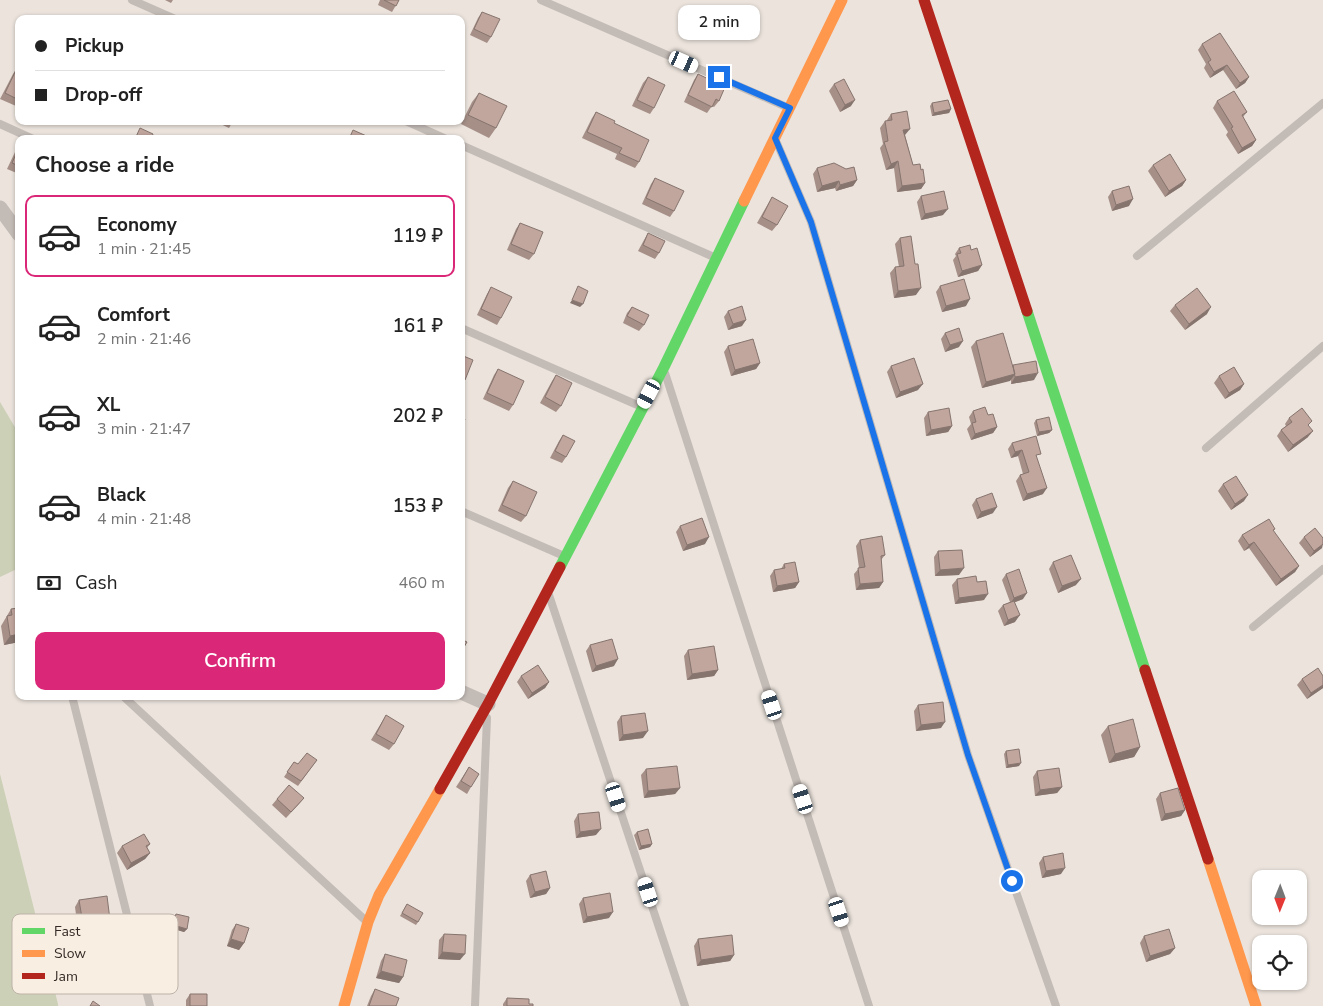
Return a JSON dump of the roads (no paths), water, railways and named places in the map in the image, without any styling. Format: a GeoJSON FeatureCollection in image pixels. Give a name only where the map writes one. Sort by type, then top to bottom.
{"type":"FeatureCollection","features":[{"type":"Feature","properties":{"kind":"street"},"geometry":{"type":"LineString","coordinates":[[344,1006],[368,922],[379,895],[488,704],[664,367],[842,0]]}},
{"type":"Feature","properties":{"kind":"street"},"geometry":{"type":"LineString","coordinates":[[924,0],[1256,1006]]}},
{"type":"Feature","properties":{"kind":"street"},"geometry":{"type":"LineString","coordinates":[[0,208],[15,229]]}},
{"type":"Feature","properties":{"kind":"street"},"geometry":{"type":"LineString","coordinates":[[465,694],[488,704]]}},
{"type":"Feature","properties":{"kind":"lane"},"geometry":{"type":"LineString","coordinates":[[132,0],[166,15]]}},
{"type":"Feature","properties":{"kind":"lane"},"geometry":{"type":"LineString","coordinates":[[541,0],[790,108]]}},
{"type":"Feature","properties":{"kind":"lane"},"geometry":{"type":"LineString","coordinates":[[1137,256],[1323,103]]}},
{"type":"Feature","properties":{"kind":"lane"},"geometry":{"type":"LineString","coordinates":[[0,124],[24,135]]}},
{"type":"Feature","properties":{"kind":"lane"},"geometry":{"type":"LineString","coordinates":[[415,125],[437,135]]}},
{"type":"Feature","properties":{"kind":"lane"},"geometry":{"type":"LineString","coordinates":[[775,138],[811,222],[968,755],[1056,1006]]}},
{"type":"Feature","properties":{"kind":"lane"},"geometry":{"type":"LineString","coordinates":[[465,148],[716,258]]}},
{"type":"Feature","properties":{"kind":"lane"},"geometry":{"type":"LineString","coordinates":[[465,330],[642,407]]}},
{"type":"Feature","properties":{"kind":"lane"},"geometry":{"type":"LineString","coordinates":[[1206,448],[1323,346]]}},
{"type":"Feature","properties":{"kind":"lane"},"geometry":{"type":"LineString","coordinates":[[664,367],[870,1006]]}},
{"type":"Feature","properties":{"kind":"lane"},"geometry":{"type":"LineString","coordinates":[[465,514],[564,556]]}},
{"type":"Feature","properties":{"kind":"lane"},"geometry":{"type":"LineString","coordinates":[[1253,627],[1323,569]]}},
{"type":"Feature","properties":{"kind":"lane"},"geometry":{"type":"LineString","coordinates":[[547,588],[685,1006]]}},
{"type":"Feature","properties":{"kind":"lane"},"geometry":{"type":"LineString","coordinates":[[73,700],[127,914]]}},
{"type":"Feature","properties":{"kind":"lane"},"geometry":{"type":"LineString","coordinates":[[128,700],[368,922]]}},
{"type":"Feature","properties":{"kind":"lane"},"geometry":{"type":"LineString","coordinates":[[475,1006],[488,704]]}}]}
